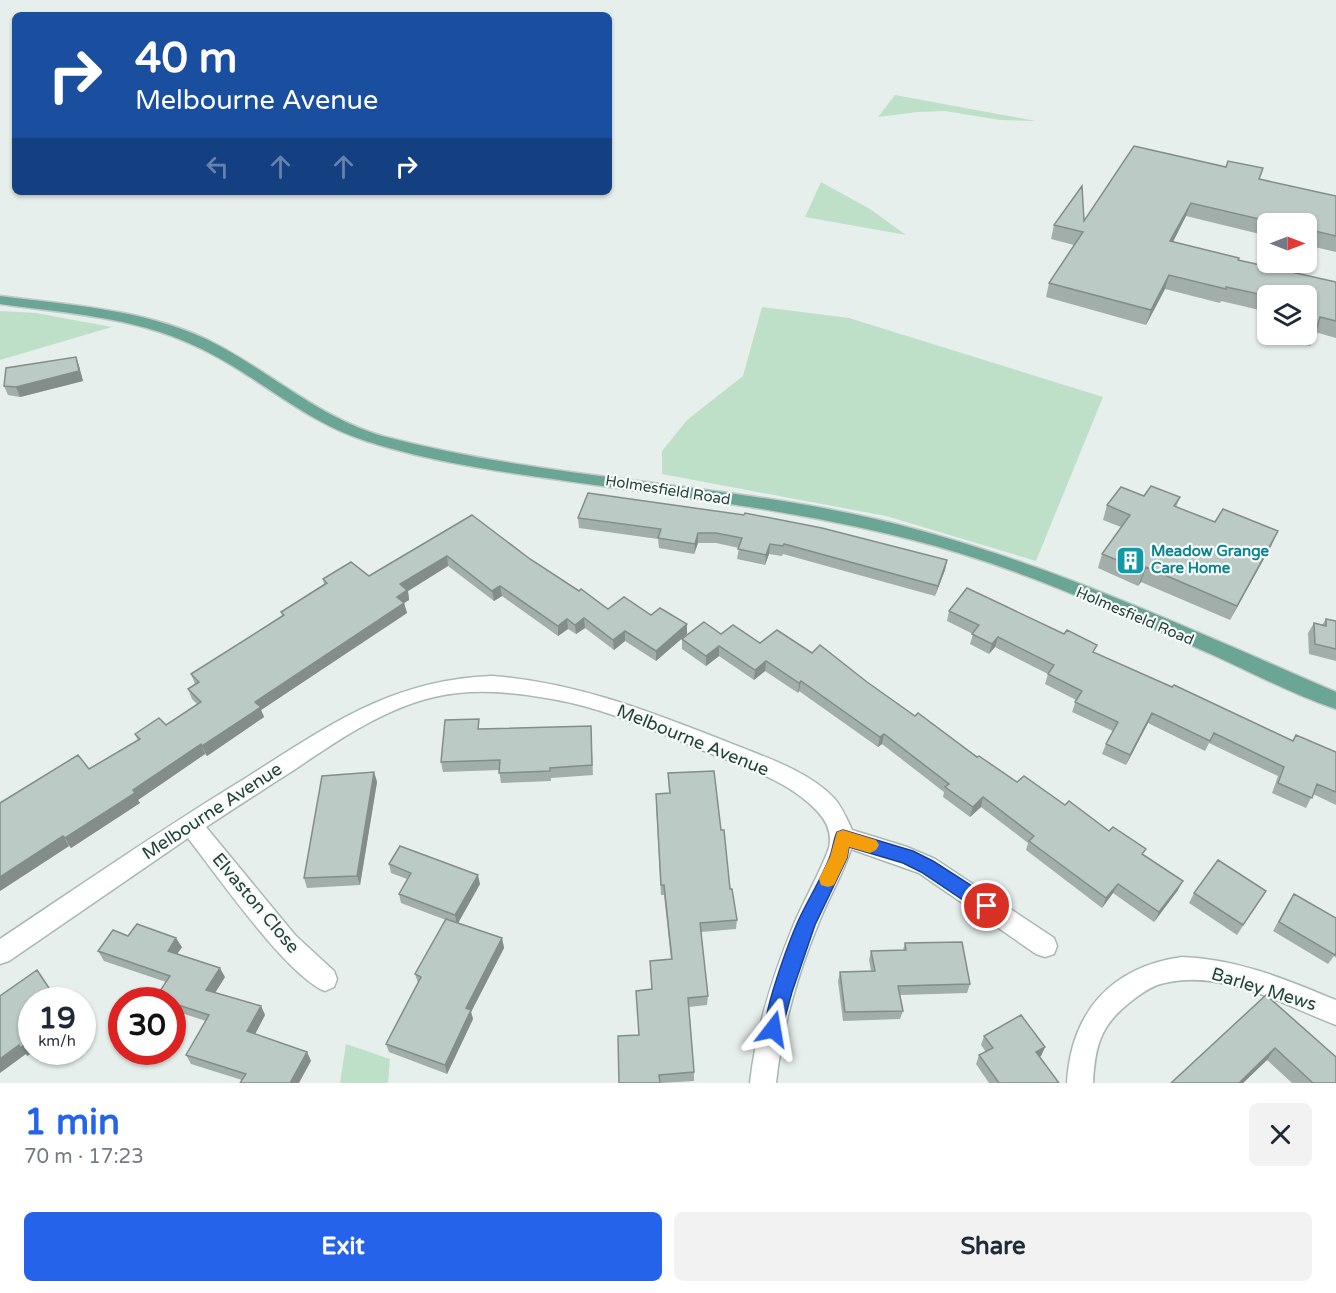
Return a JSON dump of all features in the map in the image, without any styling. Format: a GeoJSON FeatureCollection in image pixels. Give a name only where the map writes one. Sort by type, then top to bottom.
{"type":"FeatureCollection","features":[{"type":"Feature","properties":{"kind":"main road","name":"Holmesfield Road"},"geometry":{"type":"LineString","coordinates":[[0,300],[112,315],[176,332],[200,341],[234,360],[335,425],[371,438],[436,454],[515,469],[636,485],[854,520],[989,558],[1065,586],[1336,701]]}},
{"type":"Feature","properties":{"kind":"street","name":"Melbourne Avenue"},"geometry":{"type":"LineString","coordinates":[[0,953],[190,824],[327,737],[391,703],[439,689],[487,684],[536,689],[589,700],[657,722],[805,788],[826,806],[836,819],[843,837]]}},
{"type":"Feature","properties":{"kind":"street","name":"Elvaston Close"},"geometry":{"type":"LineString","coordinates":[[190,824],[286,943],[325,979]]}},
{"type":"Feature","properties":{"kind":"street"},"geometry":{"type":"LineString","coordinates":[[763,1083],[764,1066],[782,992],[806,924],[838,858],[843,837],[907,857],[927,866],[1045,945]]}},
{"type":"Feature","properties":{"kind":"street","name":"Barley Mews"},"geometry":{"type":"LineString","coordinates":[[1080,1083],[1081,1059],[1088,1031],[1101,1012],[1122,993],[1165,970],[1188,968],[1227,974],[1314,1002],[1336,1013]]}},
{"type":"Feature","properties":{"kind":"green space"},"geometry":{"type":"Polygon","coordinates":[[[895,95],[1036,121],[1000,120],[945,111],[878,117],[895,95]]]}},
{"type":"Feature","properties":{"kind":"green space"},"geometry":{"type":"Polygon","coordinates":[[[821,182],[870,209],[906,235],[805,217],[821,182]]]}},
{"type":"Feature","properties":{"kind":"green space"},"geometry":{"type":"Polygon","coordinates":[[[762,307],[849,318],[1103,397],[1036,561],[886,516],[662,474],[662,451],[687,420],[743,376],[762,307]]]}},
{"type":"Feature","properties":{"kind":"green space"},"geometry":{"type":"Polygon","coordinates":[[[0,311],[36,313],[112,327],[0,360],[0,311]]]}},
{"type":"Feature","properties":{"kind":"green space"},"geometry":{"type":"Polygon","coordinates":[[[346,1044],[390,1059],[388,1083],[340,1083],[346,1044]]]}},
{"type":"Feature","properties":{"kind":"building"},"geometry":{"type":"Polygon","coordinates":[[[1134,146],[1226,167],[1228,161],[1263,168],[1259,179],[1336,196],[1336,236],[1317,232],[1317,213],[1257,213],[1257,218],[1191,203],[1170,241],[1257,264],[1257,273],[1296,273],[1336,282],[1336,321],[1320,317],[1317,328],[1317,285],[1257,285],[1257,294],[1226,287],[1226,289],[1169,275],[1151,310],[1049,283],[1083,232],[1054,225],[1082,186],[1084,221],[1134,146]]]}},
{"type":"Feature","properties":{"kind":"building"},"geometry":{"type":"Polygon","coordinates":[[[76,357],[79,371],[16,387],[4,386],[6,368],[76,357]]]}},
{"type":"Feature","properties":{"kind":"building"},"geometry":{"type":"Polygon","coordinates":[[[1151,486],[1180,497],[1174,506],[1215,522],[1223,509],[1278,531],[1237,606],[1146,567],[1144,571],[1102,554],[1130,515],[1107,505],[1121,487],[1144,496],[1151,486]]]}},
{"type":"Feature","properties":{"kind":"building"},"geometry":{"type":"Polygon","coordinates":[[[588,493],[744,515],[745,513],[822,528],[947,560],[938,586],[784,544],[783,546],[770,544],[766,555],[738,549],[742,538],[716,533],[698,533],[695,544],[658,538],[661,529],[578,518],[588,493]]]}},
{"type":"Feature","properties":{"kind":"building"},"geometry":{"type":"Polygon","coordinates":[[[472,515],[530,559],[579,591],[581,589],[608,609],[624,597],[651,615],[660,608],[687,624],[656,651],[625,631],[613,640],[584,618],[575,625],[567,619],[558,626],[500,586],[492,591],[447,556],[400,584],[407,590],[397,597],[404,603],[255,702],[261,707],[133,790],[135,793],[0,877],[0,803],[78,755],[89,769],[140,739],[135,734],[159,718],[166,725],[201,702],[188,689],[199,682],[191,674],[284,615],[281,612],[327,583],[323,579],[351,562],[369,576],[472,515]]]}},
{"type":"Feature","properties":{"kind":"building"},"geometry":{"type":"Polygon","coordinates":[[[967,588],[1064,634],[1067,630],[1097,645],[1093,652],[1172,687],[1174,685],[1293,741],[1296,735],[1336,752],[1336,792],[1317,784],[1312,798],[1278,783],[1284,767],[1214,733],[1210,741],[1152,713],[1130,755],[1106,744],[1118,722],[1075,702],[1082,691],[1048,674],[1054,665],[998,637],[992,644],[972,634],[979,625],[949,611],[967,588]]]}},
{"type":"Feature","properties":{"kind":"building"},"geometry":{"type":"Polygon","coordinates":[[[1326,619],[1336,621],[1336,649],[1315,644],[1314,623],[1326,626],[1326,619]]]}},
{"type":"Feature","properties":{"kind":"building"},"geometry":{"type":"Polygon","coordinates":[[[704,622],[721,634],[733,625],[760,643],[777,630],[812,653],[820,645],[867,682],[915,716],[918,713],[977,757],[979,756],[1017,782],[1024,776],[1065,805],[1069,801],[1109,831],[1113,827],[1146,849],[1142,854],[1183,881],[1159,912],[1118,884],[1106,898],[1029,841],[1034,836],[983,797],[973,807],[945,787],[949,784],[884,734],[880,737],[801,681],[799,683],[766,661],[755,670],[719,646],[706,656],[682,639],[704,622]]]}},
{"type":"Feature","properties":{"kind":"building"},"geometry":{"type":"Polygon","coordinates":[[[479,719],[478,729],[591,726],[592,765],[550,768],[550,771],[499,773],[500,760],[441,762],[445,720],[479,719]]]}},
{"type":"Feature","properties":{"kind":"building"},"geometry":{"type":"Polygon","coordinates":[[[714,771],[721,830],[724,830],[730,889],[732,889],[737,920],[700,923],[708,996],[688,998],[694,1072],[659,1075],[660,1083],[619,1083],[618,1036],[639,1035],[636,991],[652,989],[650,961],[672,959],[664,885],[661,885],[656,794],[670,793],[668,773],[714,771]]]}},
{"type":"Feature","properties":{"kind":"building"},"geometry":{"type":"Polygon","coordinates":[[[374,772],[357,876],[304,878],[322,776],[374,772]]]}},
{"type":"Feature","properties":{"kind":"building"},"geometry":{"type":"Polygon","coordinates":[[[400,846],[478,875],[455,915],[399,894],[411,873],[389,864],[400,846]]]}},
{"type":"Feature","properties":{"kind":"building"},"geometry":{"type":"Polygon","coordinates":[[[1218,860],[1266,891],[1243,925],[1194,893],[1218,860]]]}},
{"type":"Feature","properties":{"kind":"building"},"geometry":{"type":"Polygon","coordinates":[[[1294,894],[1336,918],[1335,955],[1279,922],[1294,894]]]}},
{"type":"Feature","properties":{"kind":"building"},"geometry":{"type":"Polygon","coordinates":[[[446,919],[502,938],[466,1008],[471,1010],[445,1065],[386,1044],[421,977],[415,974],[446,919]]]}},
{"type":"Feature","properties":{"kind":"building"},"geometry":{"type":"Polygon","coordinates":[[[137,924],[176,938],[168,951],[220,968],[206,990],[261,1006],[247,1031],[307,1052],[290,1083],[240,1083],[246,1074],[186,1055],[209,1015],[186,1008],[186,987],[163,987],[170,976],[98,951],[113,930],[128,936],[137,924]]]}},
{"type":"Feature","properties":{"kind":"building"},"geometry":{"type":"Polygon","coordinates":[[[962,942],[970,984],[898,986],[903,1011],[845,1012],[840,972],[875,971],[871,951],[906,950],[905,943],[962,942]]]}},
{"type":"Feature","properties":{"kind":"building"},"geometry":{"type":"Polygon","coordinates":[[[37,970],[48,987],[18,987],[18,1046],[0,1059],[0,996],[37,970]]]}},
{"type":"Feature","properties":{"kind":"building"},"geometry":{"type":"Polygon","coordinates":[[[1266,995],[1336,1057],[1336,1083],[1313,1083],[1275,1048],[1239,1083],[1171,1083],[1266,995]]]}},
{"type":"Feature","properties":{"kind":"building"},"geometry":{"type":"Polygon","coordinates":[[[1021,1015],[1045,1047],[1036,1052],[1059,1083],[999,1083],[979,1055],[993,1048],[984,1036],[1021,1015]]]}},
{"type":"Feature","properties":{"kind":"slow traffic"},"geometry":{"type":"LineString","coordinates":[[828,879],[838,858],[843,837],[870,845]]}},
{"type":"Feature","properties":{"kind":"place","name":"Meadow Grange Care Home"},"geometry":{"type":"Point","coordinates":[1130,560]}},
{"type":"Feature","properties":{"kind":"route"},"geometry":{"type":"LineString","coordinates":[[773,1029],[782,992],[806,924],[838,858],[843,837],[907,857],[927,866],[987,906]]}}]}
